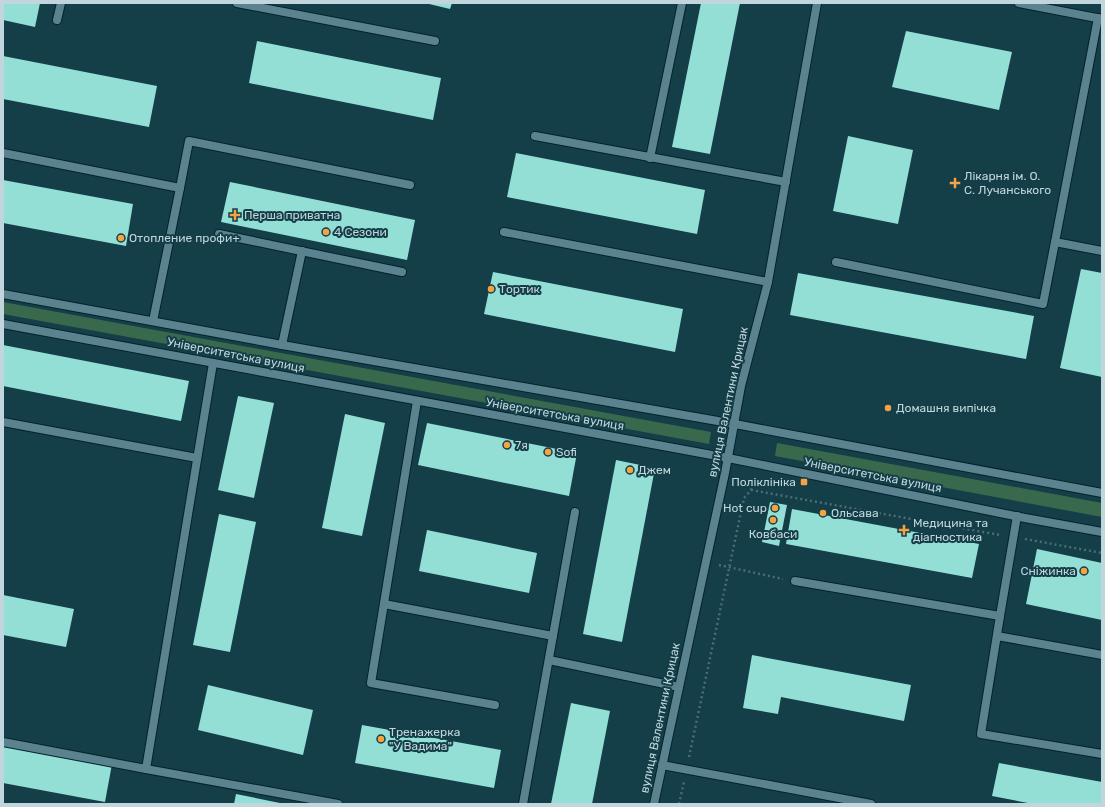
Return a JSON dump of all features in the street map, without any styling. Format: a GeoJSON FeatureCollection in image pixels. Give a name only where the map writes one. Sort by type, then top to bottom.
{"type":"FeatureCollection","features":[{"type":"Feature","properties":{"kind":"street"},"geometry":{"type":"LineString","coordinates":[[57,20],[61,3]]}},
{"type":"Feature","properties":{"kind":"street"},"geometry":{"type":"LineString","coordinates":[[237,3],[435,41]]}},
{"type":"Feature","properties":{"kind":"street"},"geometry":{"type":"LineString","coordinates":[[650,158],[682,3]]}},
{"type":"Feature","properties":{"kind":"street","name":"вулиця Валентини Крицак"},"geometry":{"type":"LineString","coordinates":[[654,804],[728,458],[741,386],[768,282],[817,3]]}},
{"type":"Feature","properties":{"kind":"street"},"geometry":{"type":"LineString","coordinates":[[836,262],[1043,304],[1100,19],[1019,3]]}},
{"type":"Feature","properties":{"kind":"street"},"geometry":{"type":"LineString","coordinates":[[535,136],[786,182]]}},
{"type":"Feature","properties":{"kind":"street"},"geometry":{"type":"LineString","coordinates":[[153,321],[189,141],[410,185]]}},
{"type":"Feature","properties":{"kind":"street"},"geometry":{"type":"LineString","coordinates":[[3,153],[180,188]]}},
{"type":"Feature","properties":{"kind":"street"},"geometry":{"type":"LineString","coordinates":[[504,232],[768,282]]}},
{"type":"Feature","properties":{"kind":"street"},"geometry":{"type":"LineString","coordinates":[[219,234],[402,272]]}},
{"type":"Feature","properties":{"kind":"street"},"geometry":{"type":"LineString","coordinates":[[1055,242],[1102,251]]}},
{"type":"Feature","properties":{"kind":"street"},"geometry":{"type":"LineString","coordinates":[[282,345],[302,251]]}},
{"type":"Feature","properties":{"kind":"street","name":"Університетська вулиця"},"geometry":{"type":"LineString","coordinates":[[3,294],[282,345],[735,424],[1102,493]]}},
{"type":"Feature","properties":{"kind":"street","name":"Університетська вулиця"},"geometry":{"type":"LineString","coordinates":[[3,324],[417,402],[728,458],[1102,532]]}},
{"type":"Feature","properties":{"kind":"street"},"geometry":{"type":"LineString","coordinates":[[146,769],[213,363]]}},
{"type":"Feature","properties":{"kind":"street"},"geometry":{"type":"LineString","coordinates":[[417,402],[371,683],[495,705]]}},
{"type":"Feature","properties":{"kind":"street"},"geometry":{"type":"LineString","coordinates":[[3,422],[197,458]]}},
{"type":"Feature","properties":{"kind":"street"},"geometry":{"type":"LineString","coordinates":[[523,804],[575,512]]}},
{"type":"Feature","properties":{"kind":"street"},"geometry":{"type":"LineString","coordinates":[[1017,516],[981,734],[1102,754]]}},
{"type":"Feature","properties":{"kind":"street"},"geometry":{"type":"LineString","coordinates":[[795,581],[1000,616]]}},
{"type":"Feature","properties":{"kind":"street"},"geometry":{"type":"LineString","coordinates":[[384,604],[553,636]]}},
{"type":"Feature","properties":{"kind":"street"},"geometry":{"type":"LineString","coordinates":[[997,636],[1102,655]]}},
{"type":"Feature","properties":{"kind":"street"},"geometry":{"type":"LineString","coordinates":[[548,660],[679,687]]}},
{"type":"Feature","properties":{"kind":"street"},"geometry":{"type":"LineString","coordinates":[[3,742],[338,804]]}},
{"type":"Feature","properties":{"kind":"street"},"geometry":{"type":"LineString","coordinates":[[662,765],[871,804]]}},
{"type":"Feature","properties":{"kind":"path"},"geometry":{"type":"LineString","coordinates":[[679,804],[744,498],[751,490],[1102,554]]}},
{"type":"Feature","properties":{"kind":"path"},"geometry":{"type":"LineString","coordinates":[[705,562],[795,581]]}},
{"type":"Feature","properties":{"kind":"green space"},"geometry":{"type":"Polygon","coordinates":[[[3,302],[711,432],[709,444],[3,314],[3,302]]]}},
{"type":"Feature","properties":{"kind":"green space"},"geometry":{"type":"Polygon","coordinates":[[[777,443],[1102,503],[1102,517],[775,456],[777,443]]]}},
{"type":"Feature","properties":{"kind":"building"},"geometry":{"type":"Polygon","coordinates":[[[3,3],[40,3],[35,27],[3,20],[3,3]]]}},
{"type":"Feature","properties":{"kind":"building"},"geometry":{"type":"Polygon","coordinates":[[[425,3],[452,3],[450,9],[425,3]]]}},
{"type":"Feature","properties":{"kind":"building"},"geometry":{"type":"Polygon","coordinates":[[[701,3],[740,3],[710,154],[672,147],[701,3]]]}},
{"type":"Feature","properties":{"kind":"building"},"geometry":{"type":"Polygon","coordinates":[[[906,31],[1012,52],[999,110],[892,87],[906,31]]]}},
{"type":"Feature","properties":{"kind":"building"},"geometry":{"type":"Polygon","coordinates":[[[257,41],[441,78],[433,120],[249,83],[257,41]]]}},
{"type":"Feature","properties":{"kind":"building"},"geometry":{"type":"Polygon","coordinates":[[[3,56],[157,86],[149,127],[3,99],[3,56]]]}},
{"type":"Feature","properties":{"kind":"building"},"geometry":{"type":"Polygon","coordinates":[[[848,136],[913,150],[898,224],[833,211],[848,136]]]}},
{"type":"Feature","properties":{"kind":"building"},"geometry":{"type":"Polygon","coordinates":[[[516,153],[705,190],[697,234],[507,197],[516,153]]]}},
{"type":"Feature","properties":{"kind":"building"},"geometry":{"type":"Polygon","coordinates":[[[3,180],[133,204],[126,246],[3,223],[3,180]]]}},
{"type":"Feature","properties":{"kind":"building"},"geometry":{"type":"Polygon","coordinates":[[[230,182],[415,220],[407,260],[221,222],[230,182]]]}},
{"type":"Feature","properties":{"kind":"building"},"geometry":{"type":"Polygon","coordinates":[[[1081,269],[1102,273],[1102,377],[1060,368],[1081,269]]]}},
{"type":"Feature","properties":{"kind":"building"},"geometry":{"type":"Polygon","coordinates":[[[493,272],[683,309],[675,352],[484,314],[493,272]]]}},
{"type":"Feature","properties":{"kind":"building"},"geometry":{"type":"Polygon","coordinates":[[[798,273],[1034,316],[1026,359],[790,315],[798,273]]]}},
{"type":"Feature","properties":{"kind":"building"},"geometry":{"type":"Polygon","coordinates":[[[3,345],[189,381],[181,421],[3,386],[3,345]]]}},
{"type":"Feature","properties":{"kind":"building"},"geometry":{"type":"Polygon","coordinates":[[[238,396],[274,403],[254,498],[218,490],[238,396]]]}},
{"type":"Feature","properties":{"kind":"building"},"geometry":{"type":"Polygon","coordinates":[[[345,414],[385,423],[362,536],[322,528],[345,414]]]}},
{"type":"Feature","properties":{"kind":"building"},"geometry":{"type":"Polygon","coordinates":[[[427,423],[577,453],[569,496],[418,465],[427,423]]]}},
{"type":"Feature","properties":{"kind":"building"},"geometry":{"type":"Polygon","coordinates":[[[616,460],[655,468],[622,642],[583,634],[616,460]]]}},
{"type":"Feature","properties":{"kind":"building"},"geometry":{"type":"Polygon","coordinates":[[[770,502],[787,505],[779,546],[762,542],[770,502]]]}},
{"type":"Feature","properties":{"kind":"building"},"geometry":{"type":"Polygon","coordinates":[[[792,509],[979,544],[972,578],[786,544],[792,509]]]}},
{"type":"Feature","properties":{"kind":"building"},"geometry":{"type":"Polygon","coordinates":[[[219,514],[256,522],[230,652],[193,645],[219,514]]]}},
{"type":"Feature","properties":{"kind":"building"},"geometry":{"type":"Polygon","coordinates":[[[427,530],[537,553],[529,593],[419,571],[427,530]]]}},
{"type":"Feature","properties":{"kind":"building"},"geometry":{"type":"Polygon","coordinates":[[[1037,549],[1102,563],[1102,620],[1026,604],[1037,549]]]}},
{"type":"Feature","properties":{"kind":"building"},"geometry":{"type":"Polygon","coordinates":[[[3,595],[74,609],[66,647],[3,635],[3,595]]]}},
{"type":"Feature","properties":{"kind":"building"},"geometry":{"type":"Polygon","coordinates":[[[752,655],[911,685],[904,721],[781,697],[778,714],[743,708],[752,655]]]}},
{"type":"Feature","properties":{"kind":"building"},"geometry":{"type":"Polygon","coordinates":[[[208,685],[313,710],[303,755],[198,730],[208,685]]]}},
{"type":"Feature","properties":{"kind":"building"},"geometry":{"type":"Polygon","coordinates":[[[571,703],[610,711],[592,804],[551,804],[571,703]]]}},
{"type":"Feature","properties":{"kind":"building"},"geometry":{"type":"Polygon","coordinates":[[[362,725],[501,750],[494,788],[355,763],[362,725]]]}},
{"type":"Feature","properties":{"kind":"building"},"geometry":{"type":"Polygon","coordinates":[[[3,743],[112,764],[105,802],[3,783],[3,743]]]}},
{"type":"Feature","properties":{"kind":"building"},"geometry":{"type":"Polygon","coordinates":[[[999,763],[1102,782],[1102,804],[1033,804],[992,796],[999,763]]]}},
{"type":"Feature","properties":{"kind":"building"},"geometry":{"type":"Polygon","coordinates":[[[236,794],[280,803],[280,804],[234,804],[236,794]]]}},
{"type":"Feature","properties":{"kind":"place","name":"Лікарня ім. О. С. Лучанського"},"geometry":{"type":"Point","coordinates":[955,183]}},
{"type":"Feature","properties":{"kind":"place","name":"Перша приватна"},"geometry":{"type":"Point","coordinates":[235,215]}},
{"type":"Feature","properties":{"kind":"place","name":"4 Сезони"},"geometry":{"type":"Point","coordinates":[326,232]}},
{"type":"Feature","properties":{"kind":"place","name":"Отопление профи+"},"geometry":{"type":"Point","coordinates":[121,238]}},
{"type":"Feature","properties":{"kind":"place","name":"Тортик"},"geometry":{"type":"Point","coordinates":[491,289]}},
{"type":"Feature","properties":{"kind":"place","name":"Домашня випічка"},"geometry":{"type":"Point","coordinates":[888,408]}},
{"type":"Feature","properties":{"kind":"place","name":"7я"},"geometry":{"type":"Point","coordinates":[507,445]}},
{"type":"Feature","properties":{"kind":"place","name":"Sofi"},"geometry":{"type":"Point","coordinates":[548,452]}},
{"type":"Feature","properties":{"kind":"place","name":"Джем"},"geometry":{"type":"Point","coordinates":[630,470]}},
{"type":"Feature","properties":{"kind":"place","name":"Поліклініка"},"geometry":{"type":"Point","coordinates":[804,482]}},
{"type":"Feature","properties":{"kind":"place","name":"Hot cup"},"geometry":{"type":"Point","coordinates":[775,508]}},
{"type":"Feature","properties":{"kind":"place","name":"Ольсава"},"geometry":{"type":"Point","coordinates":[823,513]}},
{"type":"Feature","properties":{"kind":"place","name":"Ковбаси"},"geometry":{"type":"Point","coordinates":[773,520]}},
{"type":"Feature","properties":{"kind":"place","name":"Медицина та діагностика"},"geometry":{"type":"Point","coordinates":[904,530]}},
{"type":"Feature","properties":{"kind":"place","name":"Сніжинка"},"geometry":{"type":"Point","coordinates":[1084,571]}},
{"type":"Feature","properties":{"kind":"place","name":"Тренажерка \"У Вадима\""},"geometry":{"type":"Point","coordinates":[381,739]}}]}
